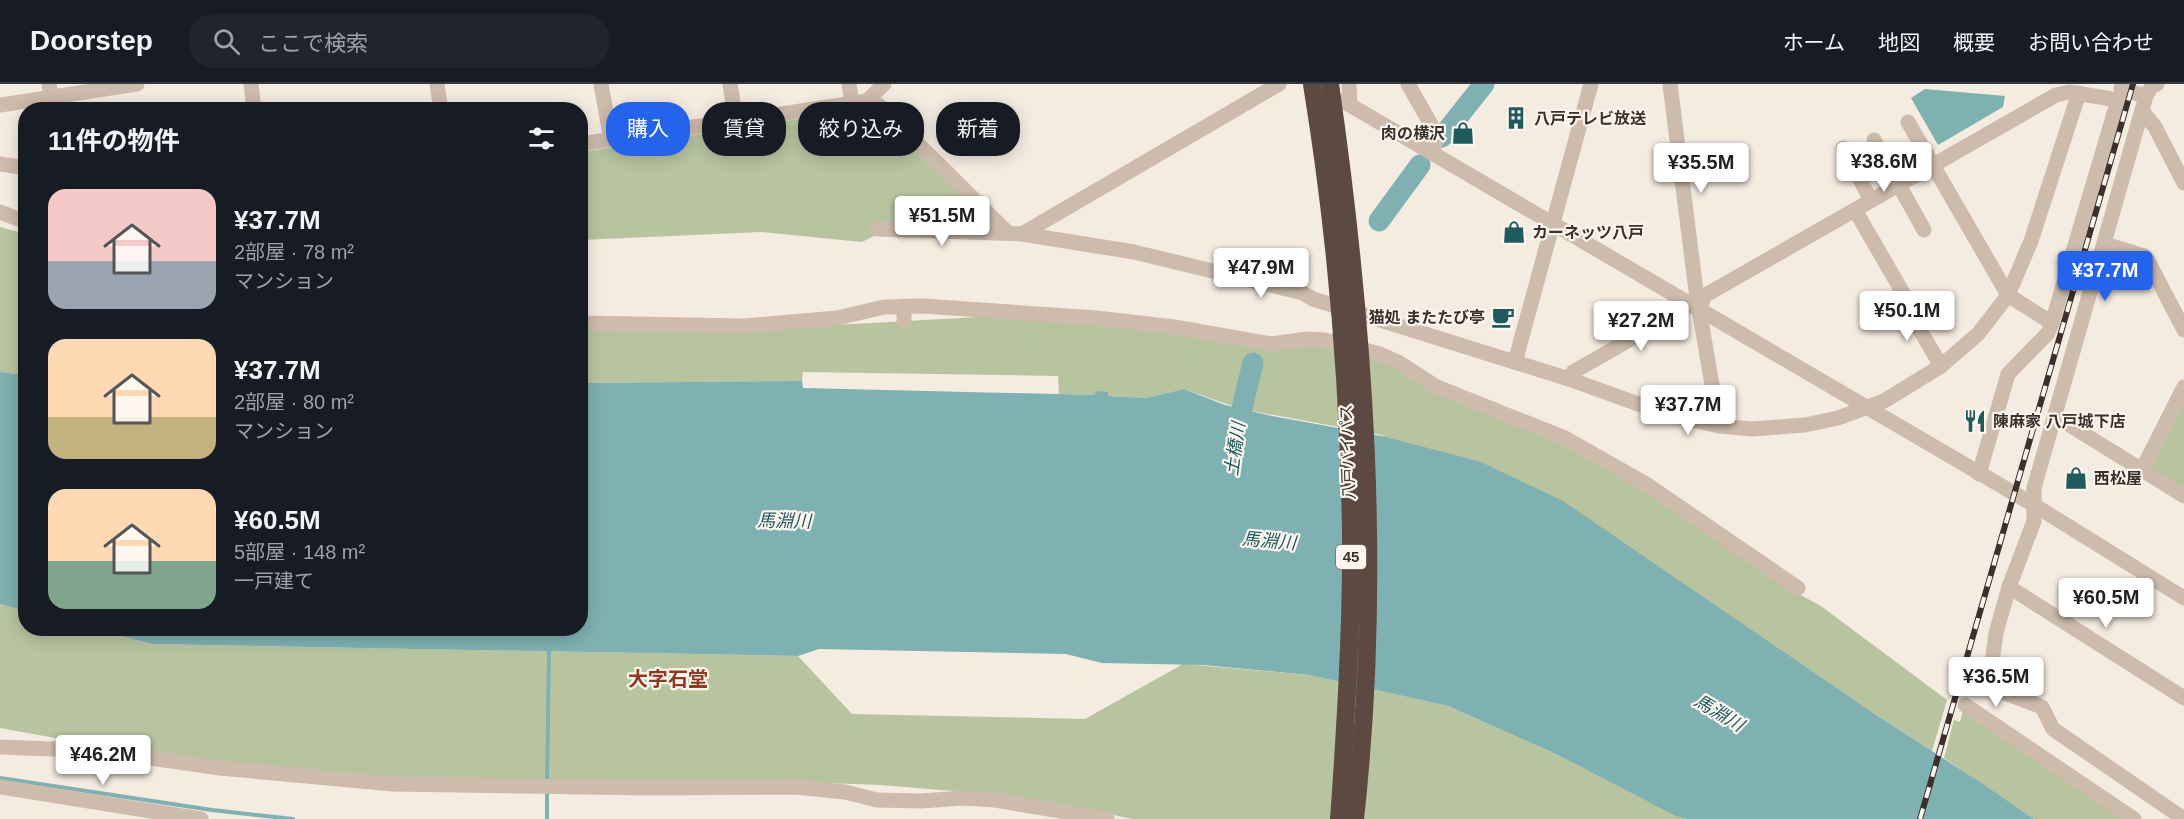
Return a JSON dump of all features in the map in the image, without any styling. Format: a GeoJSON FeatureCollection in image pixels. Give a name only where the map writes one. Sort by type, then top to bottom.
{"type":"FeatureCollection","features":[{"type":"Feature","properties":{"kind":"highway","name":"八戸バイパス"},"geometry":{"type":"LineString","coordinates":[[1312,84],[1335,255],[1347,413],[1351,533],[1346,724],[1339,819]]}},
{"type":"Feature","properties":{"kind":"highway","name":"八戸バイパス"},"geometry":{"type":"LineString","coordinates":[[1330,84],[1356,302],[1365,409],[1369,612],[1362,753],[1355,819]]}},
{"type":"Feature","properties":{"kind":"highway"},"geometry":{"type":"LineString","coordinates":[[1328,819],[1346,724]]}},
{"type":"Feature","properties":{"kind":"highway"},"geometry":{"type":"LineString","coordinates":[[1362,753],[1364,819]]}},
{"type":"Feature","properties":{"kind":"street"},"geometry":{"type":"LineString","coordinates":[[19,102],[138,84]]}},
{"type":"Feature","properties":{"kind":"street"},"geometry":{"type":"LineString","coordinates":[[251,84],[253,102]]}},
{"type":"Feature","properties":{"kind":"street"},"geometry":{"type":"LineString","coordinates":[[437,84],[440,102]]}},
{"type":"Feature","properties":{"kind":"street"},"geometry":{"type":"LineString","coordinates":[[602,84],[606,112]]}},
{"type":"Feature","properties":{"kind":"street"},"geometry":{"type":"LineString","coordinates":[[730,84],[733,102]]}},
{"type":"Feature","properties":{"kind":"street"},"geometry":{"type":"LineString","coordinates":[[849,84],[859,102],[884,84]]}},
{"type":"Feature","properties":{"kind":"street"},"geometry":{"type":"LineString","coordinates":[[1014,233],[1279,84]]}},
{"type":"Feature","properties":{"kind":"street"},"geometry":{"type":"LineString","coordinates":[[1349,84],[1346,103],[2034,505],[2184,598]]}},
{"type":"Feature","properties":{"kind":"street"},"geometry":{"type":"LineString","coordinates":[[1408,84],[1437,138],[1432,152]]}},
{"type":"Feature","properties":{"kind":"street"},"geometry":{"type":"LineString","coordinates":[[1515,362],[1592,84]]}},
{"type":"Feature","properties":{"kind":"street"},"geometry":{"type":"LineString","coordinates":[[1670,84],[1696,306],[1719,426]]}},
{"type":"Feature","properties":{"kind":"street"},"geometry":{"type":"LineString","coordinates":[[2157,84],[2152,86],[2146,96],[2034,488],[2034,521],[2009,587],[1996,633],[1989,685],[2042,707],[2053,729],[2183,816]]}},
{"type":"Feature","properties":{"kind":"street"},"geometry":{"type":"LineString","coordinates":[[1569,379],[1573,372],[1696,306],[1704,296],[2056,95],[2069,92],[2120,91],[2146,96]]}},
{"type":"Feature","properties":{"kind":"street"},"geometry":{"type":"LineString","coordinates":[[1979,474],[2008,374],[2048,333],[2052,323],[2120,91]]}},
{"type":"Feature","properties":{"kind":"street"},"geometry":{"type":"LineString","coordinates":[[877,229],[1014,233],[1134,252],[1303,292],[1313,299],[1569,379],[1666,414],[1719,426],[1752,429],[1805,425],[1838,418],[1868,408],[1941,366],[1978,334],[2008,295],[2031,241],[2079,93]]}},
{"type":"Feature","properties":{"kind":"street"},"geometry":{"type":"LineString","coordinates":[[0,105],[18,102]]}},
{"type":"Feature","properties":{"kind":"street"},"geometry":{"type":"LineString","coordinates":[[2143,112],[2155,127],[2184,183]]}},
{"type":"Feature","properties":{"kind":"street"},"geometry":{"type":"LineString","coordinates":[[1908,122],[2008,295],[2052,323]]}},
{"type":"Feature","properties":{"kind":"street"},"geometry":{"type":"LineString","coordinates":[[1874,140],[1924,230]]}},
{"type":"Feature","properties":{"kind":"street"},"geometry":{"type":"LineString","coordinates":[[588,143],[606,141]]}},
{"type":"Feature","properties":{"kind":"street"},"geometry":{"type":"LineString","coordinates":[[924,148],[1014,233]]}},
{"type":"Feature","properties":{"kind":"street"},"geometry":{"type":"LineString","coordinates":[[1843,148],[1871,200]]}},
{"type":"Feature","properties":{"kind":"street"},"geometry":{"type":"LineString","coordinates":[[0,164],[18,167]]}},
{"type":"Feature","properties":{"kind":"street"},"geometry":{"type":"LineString","coordinates":[[1855,210],[1941,366]]}},
{"type":"Feature","properties":{"kind":"street"},"geometry":{"type":"LineString","coordinates":[[0,212],[18,219]]}},
{"type":"Feature","properties":{"kind":"street"},"geometry":{"type":"LineString","coordinates":[[2105,244],[2144,256],[2182,323]]}},
{"type":"Feature","properties":{"kind":"street"},"geometry":{"type":"LineString","coordinates":[[588,323],[744,326],[837,318],[884,307],[904,314],[1096,318],[1174,327],[1271,344],[1308,339],[1325,340],[1380,354],[1398,362],[1437,387],[1565,438],[1646,484],[1798,588]]}},
{"type":"Feature","properties":{"kind":"street"},"geometry":{"type":"LineString","coordinates":[[2142,470],[2184,387]]}},
{"type":"Feature","properties":{"kind":"street"},"geometry":{"type":"LineString","coordinates":[[2055,416],[2184,496]]}},
{"type":"Feature","properties":{"kind":"street"},"geometry":{"type":"LineString","coordinates":[[2009,587],[2184,699]]}},
{"type":"Feature","properties":{"kind":"street"},"geometry":{"type":"LineString","coordinates":[[1965,705],[2134,819]]}},
{"type":"Feature","properties":{"kind":"street"},"geometry":{"type":"LineString","coordinates":[[0,747],[52,749],[73,747],[220,768],[393,784],[636,788],[795,787],[844,792],[877,800],[921,801],[963,798],[995,800],[1107,819]]}},
{"type":"Feature","properties":{"kind":"street"},"geometry":{"type":"LineString","coordinates":[[0,787],[201,819]]}},
{"type":"Feature","properties":{"kind":"green space"},"geometry":{"type":"Polygon","coordinates":[[[798,119],[798,156],[921,156],[989,220],[984,228],[880,233],[862,242],[761,232],[588,240],[588,151],[606,148],[606,156],[690,156],[690,135],[702,134],[702,156],[786,156],[786,121],[798,119]]]}},
{"type":"Feature","properties":{"kind":"green space"},"geometry":{"type":"Polygon","coordinates":[[[0,227],[18,232],[18,374],[0,372],[0,227]]]}},
{"type":"Feature","properties":{"kind":"green space"},"geometry":{"type":"Polygon","coordinates":[[[997,316],[1325,347],[1379,361],[1563,442],[1643,487],[1797,593],[1821,606],[1947,700],[1932,751],[1873,713],[1382,435],[1241,409],[1184,389],[1146,398],[1107,396],[1107,392],[1096,392],[1096,395],[1059,394],[1058,376],[803,372],[802,381],[588,383],[588,327],[835,325],[997,316]]]}},
{"type":"Feature","properties":{"kind":"green space"},"geometry":{"type":"Polygon","coordinates":[[[2184,398],[2184,491],[2149,466],[2184,398]]]}},
{"type":"Feature","properties":{"kind":"green space"},"geometry":{"type":"Polygon","coordinates":[[[0,604],[18,609],[18,636],[121,636],[152,644],[798,656],[852,714],[1085,719],[1183,664],[1309,675],[1448,706],[1558,755],[1687,819],[1132,819],[1063,804],[966,792],[880,785],[802,782],[400,779],[223,762],[99,746],[0,728],[0,604]]]}},
{"type":"Feature","properties":{"kind":"green space"},"geometry":{"type":"Polygon","coordinates":[[[1963,710],[2127,819],[2034,819],[1944,758],[1954,720],[1960,722],[1963,710]]]}},
{"type":"Feature","properties":{"kind":"water"},"geometry":{"type":"Polygon","coordinates":[[[1925,89],[2005,96],[2003,107],[1938,145],[1911,98],[1925,89]]]}},
{"type":"Feature","properties":{"kind":"water"},"geometry":{"type":"Polygon","coordinates":[[[0,372],[18,374],[18,609],[0,604],[0,372]]]}},
{"type":"Feature","properties":{"kind":"water","name":"馬淵川"},"geometry":{"type":"Polygon","coordinates":[[[802,381],[803,388],[1095,395],[1096,391],[1108,392],[1108,396],[1146,398],[1184,389],[1225,405],[1382,436],[1481,462],[1563,501],[1873,713],[2034,819],[1687,819],[1676,816],[1558,755],[1448,706],[1309,675],[1203,665],[1102,663],[1066,654],[819,649],[798,656],[152,644],[121,636],[588,636],[588,383],[802,381]]]}},
{"type":"Feature","properties":{"kind":"waterway","name":"土橋川"},"geometry":{"type":"LineString","coordinates":[[1442,137],[1484,84]]}},
{"type":"Feature","properties":{"kind":"waterway","name":"土橋川"},"geometry":{"type":"LineString","coordinates":[[1379,221],[1420,165]]}},
{"type":"Feature","properties":{"kind":"waterway","name":"土橋川"},"geometry":{"type":"LineString","coordinates":[[1237,437],[1253,363]]}},
{"type":"Feature","properties":{"kind":"waterway"},"geometry":{"type":"LineString","coordinates":[[547,782],[549,651]]}},
{"type":"Feature","properties":{"kind":"waterway"},"geometry":{"type":"LineString","coordinates":[[0,778],[212,810],[293,819]]}},
{"type":"Feature","properties":{"kind":"waterway"},"geometry":{"type":"LineString","coordinates":[[547,790],[547,819]]}},
{"type":"Feature","properties":{"kind":"railway"},"geometry":{"type":"LineString","coordinates":[[1920,819],[2133,84]]}},
{"type":"Feature","properties":{"kind":"place","name":"八戸テレビ放送"},"geometry":{"type":"Point","coordinates":[1516,118]}},
{"type":"Feature","properties":{"kind":"place","name":"肉の横沢"},"geometry":{"type":"Point","coordinates":[1463,133]}},
{"type":"Feature","properties":{"kind":"place","name":"カーネッツ八戸"},"geometry":{"type":"Point","coordinates":[1514,232]}},
{"type":"Feature","properties":{"kind":"place","name":"猫処 またたび亭"},"geometry":{"type":"Point","coordinates":[1503,317]}},
{"type":"Feature","properties":{"kind":"place","name":"陳麻家 八戸城下店"},"geometry":{"type":"Point","coordinates":[1975,421]}},
{"type":"Feature","properties":{"kind":"place","name":"西松屋"},"geometry":{"type":"Point","coordinates":[2076,478]}},
{"type":"Feature","properties":{"kind":"district","name":"大字石堂"},"geometry":{"type":"Point","coordinates":[668,679]}}]}
